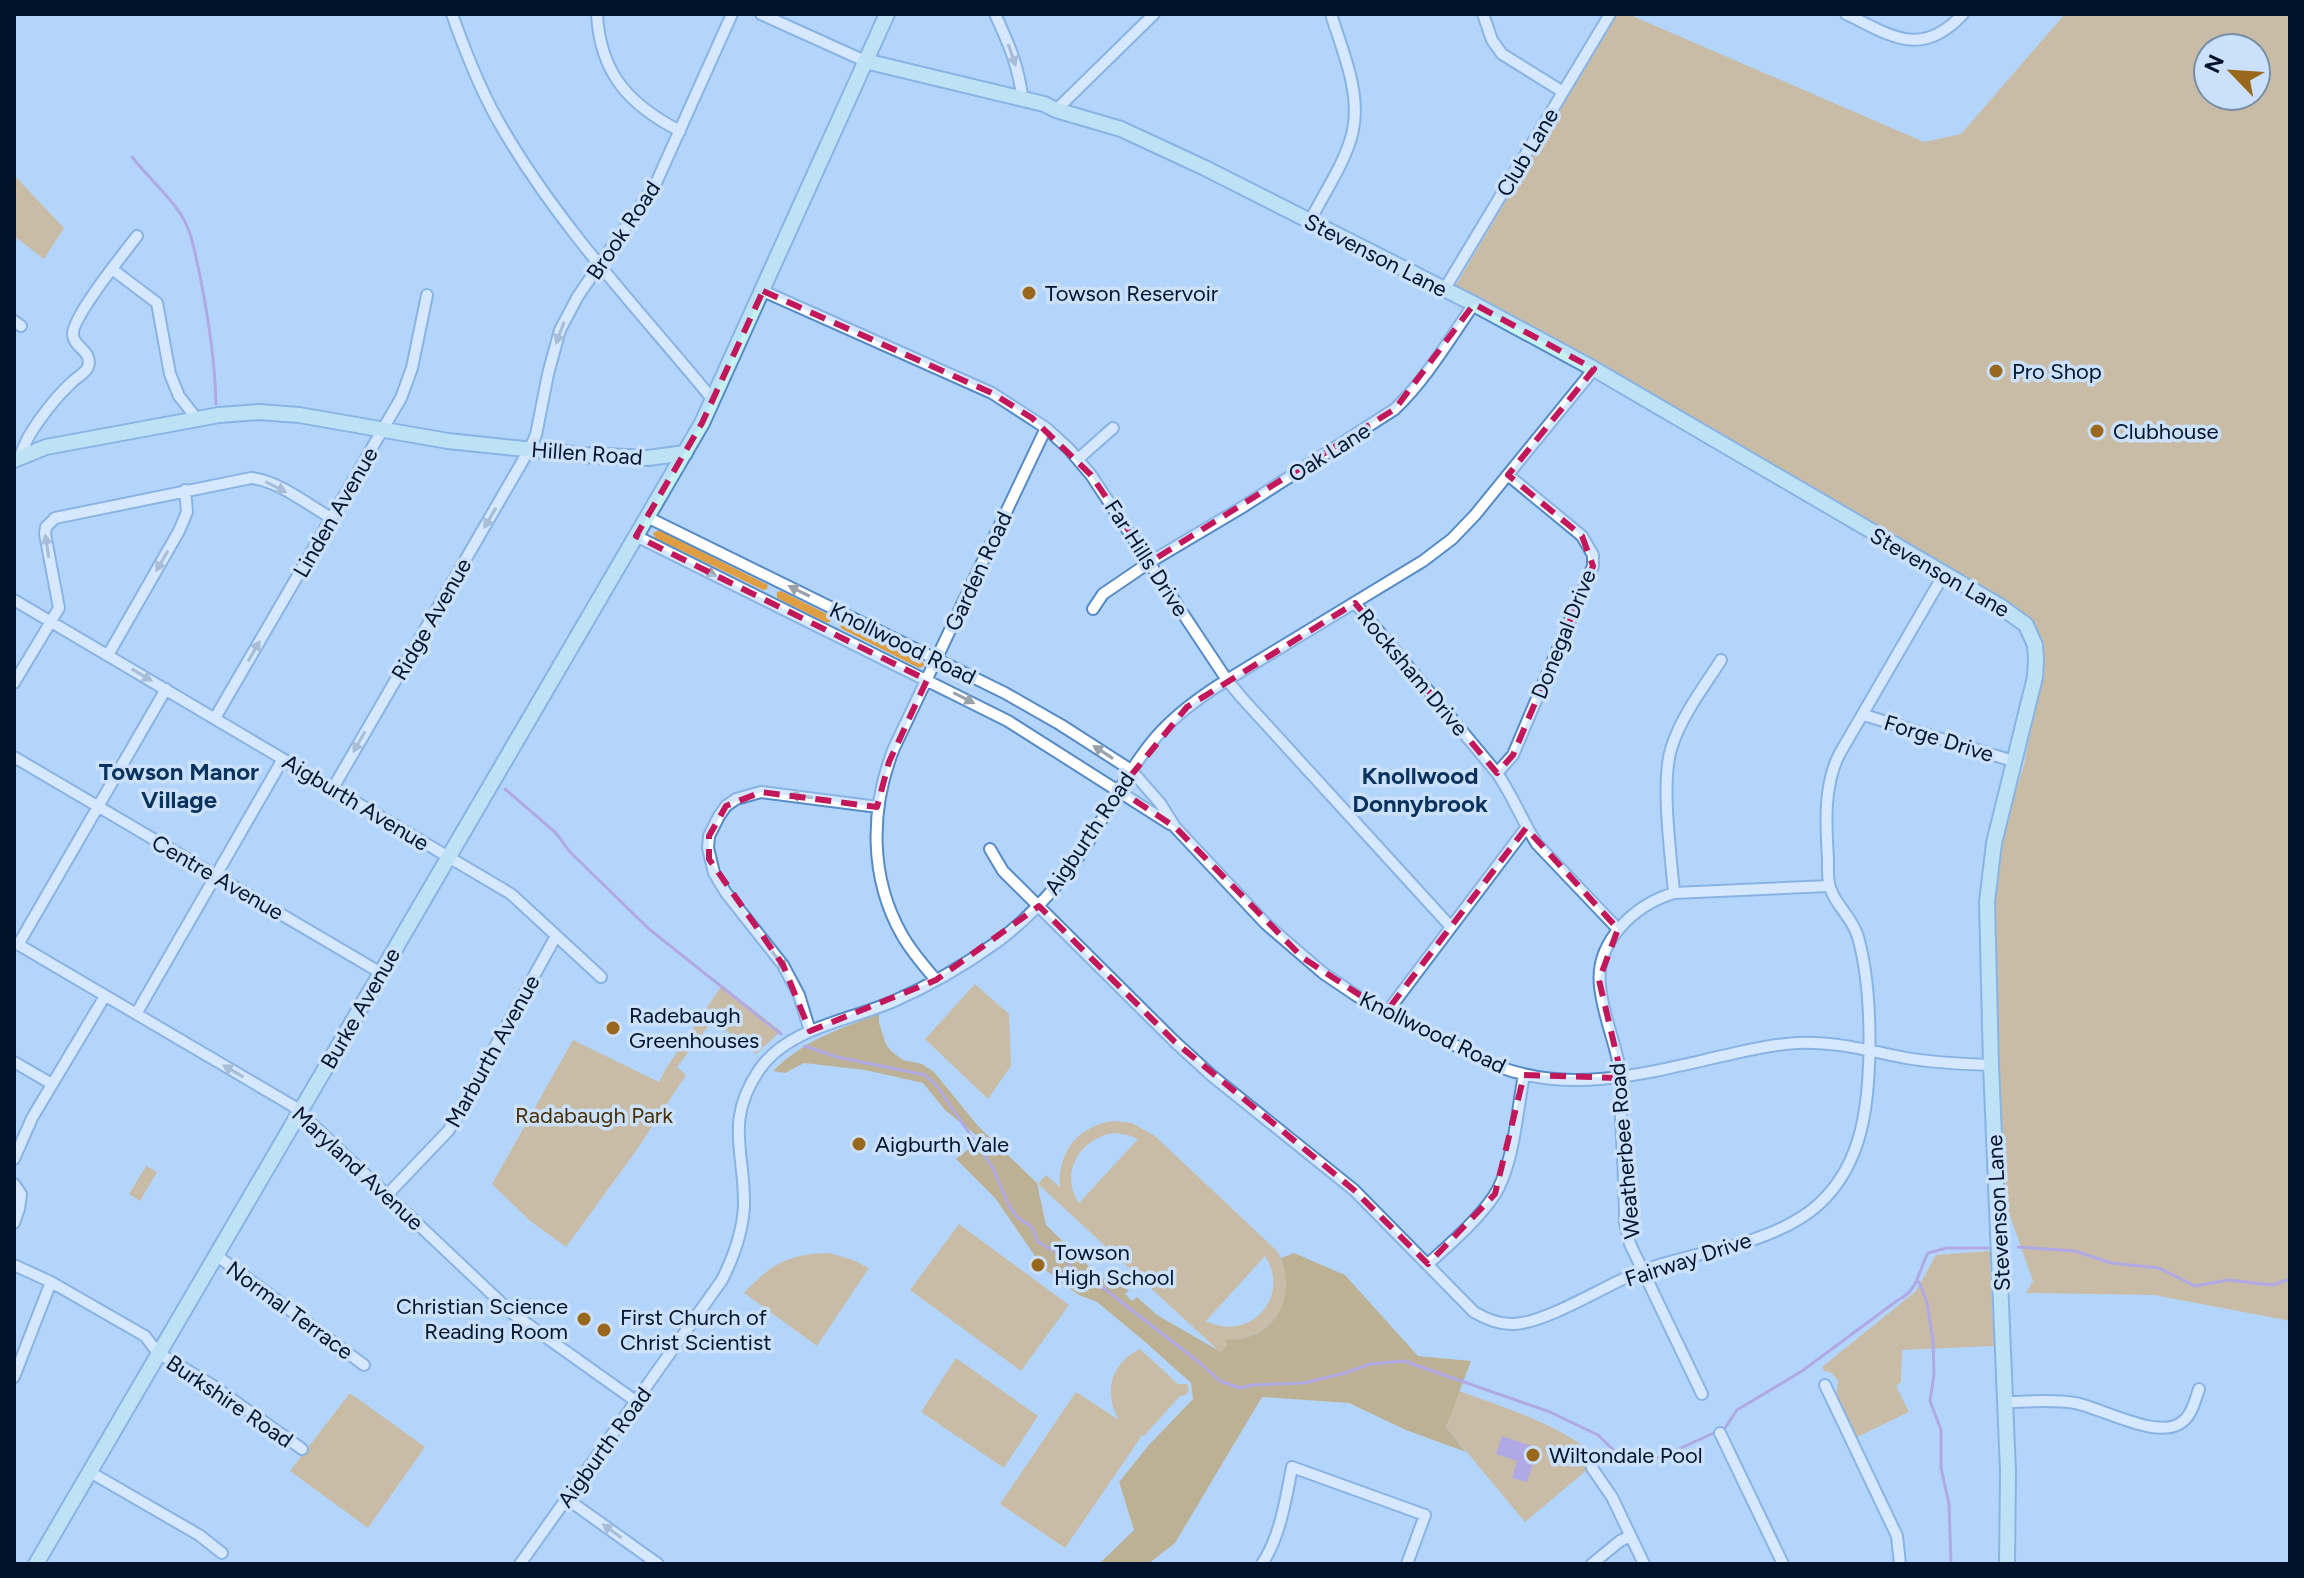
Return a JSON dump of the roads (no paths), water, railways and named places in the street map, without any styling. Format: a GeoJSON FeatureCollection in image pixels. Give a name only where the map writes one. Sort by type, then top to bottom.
{"type":"FeatureCollection","features":[{"type":"Feature","properties":{"kind":"street"},"geometry":{"type":"LineString","coordinates":[[452,14],[463,46],[503,129],[565,221],[599,266],[713,400]]}},
{"type":"Feature","properties":{"kind":"street"},"geometry":{"type":"LineString","coordinates":[[597,14],[602,52],[619,85],[649,112],[680,131]]}},
{"type":"Feature","properties":{"kind":"street","name":"Brook Road"},"geometry":{"type":"LineString","coordinates":[[529,450],[536,435],[560,330],[578,296],[656,183],[732,14]]}},
{"type":"Feature","properties":{"kind":"street","name":"Stevenson Lane"},"geometry":{"type":"LineString","coordinates":[[761,14],[865,61],[1022,97],[1121,129],[1205,168],[1474,304],[1594,369],[2015,615],[2026,625],[2035,645],[2035,677],[1995,834],[1988,882],[1987,926],[2006,1402],[2007,1564]]}},
{"type":"Feature","properties":{"kind":"street"},"geometry":{"type":"LineString","coordinates":[[685,453],[713,400],[887,14]]}},
{"type":"Feature","properties":{"kind":"street"},"geometry":{"type":"LineString","coordinates":[[995,14],[1011,48],[1020,76],[1022,97]]}},
{"type":"Feature","properties":{"kind":"street"},"geometry":{"type":"LineString","coordinates":[[1056,110],[1154,14]]}},
{"type":"Feature","properties":{"kind":"street"},"geometry":{"type":"LineString","coordinates":[[1310,221],[1348,146],[1355,120],[1353,90],[1331,14]]}},
{"type":"Feature","properties":{"kind":"street"},"geometry":{"type":"LineString","coordinates":[[1483,14],[1492,40],[1502,54],[1563,92]]}},
{"type":"Feature","properties":{"kind":"street","name":"Club Lane"},"geometry":{"type":"LineString","coordinates":[[1444,290],[1610,14]]}},
{"type":"Feature","properties":{"kind":"street"},"geometry":{"type":"LineString","coordinates":[[1846,14],[1891,35],[1910,40],[1934,37],[1963,14]]}},
{"type":"Feature","properties":{"kind":"street","name":"Stevenson Lane"},"geometry":{"type":"LineString","coordinates":[[984,90],[1016,102],[1056,110]]}},
{"type":"Feature","properties":{"kind":"street"},"geometry":{"type":"LineString","coordinates":[[18,458],[28,435],[69,384],[87,369],[87,353],[76,343],[73,330],[80,315],[137,236]]}},
{"type":"Feature","properties":{"kind":"street"},"geometry":{"type":"LineString","coordinates":[[112,269],[157,303],[170,374],[179,396],[197,419]]}},
{"type":"Feature","properties":{"kind":"street","name":"Far Hills Drive"},"geometry":{"type":"LineString","coordinates":[[763,291],[992,393],[1046,428],[1078,459],[1101,488],[1227,680],[1451,927]]}},
{"type":"Feature","properties":{"kind":"street","name":"Linden Avenue"},"geometry":{"type":"LineString","coordinates":[[215,718],[383,431],[407,384],[427,295]]}},
{"type":"Feature","properties":{"kind":"street","name":"Oak Lane"},"geometry":{"type":"LineString","coordinates":[[1093,609],[1103,594],[1150,562],[1254,500],[1395,409],[1431,368],[1474,304]]}},
{"type":"Feature","properties":{"kind":"street","name":"Aigburth Road"},"geometry":{"type":"LineString","coordinates":[[520,1564],[708,1302],[732,1259],[744,1205],[738,1125],[748,1090],[770,1058],[810,1031],[892,1002],[936,980],[997,941],[1038,906],[1074,863],[1131,770],[1174,718],[1227,680],[1438,550],[1475,515],[1594,369]]}},
{"type":"Feature","properties":{"kind":"street","name":"Hillen Road"},"geometry":{"type":"LineString","coordinates":[[18,458],[46,447],[197,419],[279,412],[448,441],[529,450],[626,458],[685,453]]}},
{"type":"Feature","properties":{"kind":"street","name":"Garden Road"},"geometry":{"type":"LineString","coordinates":[[936,980],[901,934],[888,903],[878,858],[878,807],[889,762],[1046,428]]}},
{"type":"Feature","properties":{"kind":"street"},"geometry":{"type":"LineString","coordinates":[[1078,459],[1113,428]]}},
{"type":"Feature","properties":{"kind":"street","name":"Ridge Avenue"},"geometry":{"type":"LineString","coordinates":[[333,788],[529,450]]}},
{"type":"Feature","properties":{"kind":"street","name":"Burke Avenue"},"geometry":{"type":"LineString","coordinates":[[36,1564],[685,453]]}},
{"type":"Feature","properties":{"kind":"street","name":"Donegal Drive"},"geometry":{"type":"LineString","coordinates":[[1497,773],[1513,755],[1593,566],[1593,555],[1582,536],[1508,475]]}},
{"type":"Feature","properties":{"kind":"street"},"geometry":{"type":"LineString","coordinates":[[14,683],[59,608],[45,534],[49,522],[66,514],[256,478],[331,518]]}},
{"type":"Feature","properties":{"kind":"street"},"geometry":{"type":"LineString","coordinates":[[108,655],[179,531],[187,512],[185,490]]}},
{"type":"Feature","properties":{"kind":"street","name":"Knollwood Road"},"geometry":{"type":"LineString","coordinates":[[647,517],[1031,708],[1131,770],[1160,803],[1175,827],[1283,940],[1333,980],[1387,1012],[1497,1066],[1524,1075],[1582,1080],[1622,1078],[1784,1044],[1823,1043],[1937,1062],[1991,1065]]}},
{"type":"Feature","properties":{"kind":"street","name":"Knollwood Road"},"geometry":{"type":"LineString","coordinates":[[636,536],[1008,721],[1175,827]]}},
{"type":"Feature","properties":{"kind":"street"},"geometry":{"type":"LineString","coordinates":[[1829,886],[1827,820],[1830,779],[1835,762],[1944,574]]}},
{"type":"Feature","properties":{"kind":"street","name":"Aigburth Avenue"},"geometry":{"type":"LineString","coordinates":[[14,600],[511,894],[601,977]]}},
{"type":"Feature","properties":{"kind":"street","name":"Rocksham Drive"},"geometry":{"type":"LineString","coordinates":[[1355,603],[1497,773],[1537,844],[1618,929]]}},
{"type":"Feature","properties":{"kind":"street"},"geometry":{"type":"LineString","coordinates":[[1674,893],[1668,801],[1670,754],[1679,731],[1721,660]]}},
{"type":"Feature","properties":{"kind":"street"},"geometry":{"type":"LineString","coordinates":[[16,944],[166,689]]}},
{"type":"Feature","properties":{"kind":"street","name":"Forge Drive"},"geometry":{"type":"LineString","coordinates":[[1864,715],[2013,761]]}},
{"type":"Feature","properties":{"kind":"street","name":"Centre Avenue"},"geometry":{"type":"LineString","coordinates":[[14,757],[381,973]]}},
{"type":"Feature","properties":{"kind":"street"},"geometry":{"type":"LineString","coordinates":[[136,1014],[283,759]]}},
{"type":"Feature","properties":{"kind":"street"},"geometry":{"type":"LineString","coordinates":[[810,1031],[799,995],[783,965],[714,873],[708,848],[709,836],[726,806],[736,799],[761,792],[878,807]]}},
{"type":"Feature","properties":{"kind":"street"},"geometry":{"type":"LineString","coordinates":[[1387,1012],[1526,828]]}},
{"type":"Feature","properties":{"kind":"street","name":"Fairway Drive"},"geometry":{"type":"LineString","coordinates":[[990,849],[1003,871],[1175,1042],[1222,1084],[1354,1190],[1474,1312],[1486,1319],[1513,1325],[1548,1315],[1642,1271],[1781,1229],[1804,1216],[1837,1184],[1855,1150],[1862,1125],[1870,1051],[1867,988],[1857,935],[1829,886]]}},
{"type":"Feature","properties":{"kind":"street","name":"Weatherbee Road"},"geometry":{"type":"LineString","coordinates":[[1702,1394],[1642,1271],[1625,1223],[1622,1078],[1599,980],[1604,955],[1618,929],[1640,909],[1674,893],[1829,886]]}},
{"type":"Feature","properties":{"kind":"street","name":"Marburth Avenue"},"geometry":{"type":"LineString","coordinates":[[387,1195],[449,1130],[556,936]]}},
{"type":"Feature","properties":{"kind":"street","name":"Maryland Avenue"},"geometry":{"type":"LineString","coordinates":[[16,944],[293,1106],[512,1313],[637,1402]]}},
{"type":"Feature","properties":{"kind":"street"},"geometry":{"type":"LineString","coordinates":[[14,1159],[32,1118],[105,996]]}},
{"type":"Feature","properties":{"kind":"street"},"geometry":{"type":"LineString","coordinates":[[14,1062],[52,1084]]}},
{"type":"Feature","properties":{"kind":"street"},"geometry":{"type":"LineString","coordinates":[[1428,1264],[1480,1214],[1495,1194],[1507,1164],[1524,1075]]}},
{"type":"Feature","properties":{"kind":"street"},"geometry":{"type":"LineString","coordinates":[[14,1184],[21,1194],[14,1223]]}},
{"type":"Feature","properties":{"kind":"street","name":"Normal Terrace"},"geometry":{"type":"LineString","coordinates":[[216,1255],[364,1365]]}},
{"type":"Feature","properties":{"kind":"street"},"geometry":{"type":"LineString","coordinates":[[14,1265],[51,1282],[145,1336],[158,1353]]}},
{"type":"Feature","properties":{"kind":"street"},"geometry":{"type":"LineString","coordinates":[[14,1377],[51,1282]]}},
{"type":"Feature","properties":{"kind":"street"},"geometry":{"type":"LineString","coordinates":[[145,1336],[167,1338]]}},
{"type":"Feature","properties":{"kind":"street","name":"Burkshire Road"},"geometry":{"type":"LineString","coordinates":[[158,1353],[212,1385],[302,1449]]}},
{"type":"Feature","properties":{"kind":"street"},"geometry":{"type":"LineString","coordinates":[[1825,1385],[1897,1536],[1900,1564]]}},
{"type":"Feature","properties":{"kind":"street"},"geometry":{"type":"LineString","coordinates":[[2006,1402],[2075,1403],[2146,1427],[2165,1428],[2184,1421],[2199,1389]]}},
{"type":"Feature","properties":{"kind":"street"},"geometry":{"type":"LineString","coordinates":[[1720,1433],[1783,1564]]}},
{"type":"Feature","properties":{"kind":"street"},"geometry":{"type":"LineString","coordinates":[[1262,1564],[1272,1546],[1281,1517],[1292,1467],[1425,1515],[1407,1564]]}},
{"type":"Feature","properties":{"kind":"street"},"geometry":{"type":"LineString","coordinates":[[1592,1468],[1612,1497],[1644,1564]]}},
{"type":"Feature","properties":{"kind":"street"},"geometry":{"type":"LineString","coordinates":[[90,1472],[199,1535],[222,1553]]}},
{"type":"Feature","properties":{"kind":"street"},"geometry":{"type":"LineString","coordinates":[[567,1499],[658,1564]]}},
{"type":"Feature","properties":{"kind":"street"},"geometry":{"type":"LineString","coordinates":[[1592,1564],[1630,1536]]}},
{"type":"Feature","properties":{"kind":"waterway"},"geometry":{"type":"LineString","coordinates":[[132,157],[172,202],[189,230],[208,321],[216,404]]}},
{"type":"Feature","properties":{"kind":"waterway"},"geometry":{"type":"LineString","coordinates":[[505,789],[556,833],[570,852],[649,929],[781,1034]]}},
{"type":"Feature","properties":{"kind":"waterway"},"geometry":{"type":"LineString","coordinates":[[805,1046],[837,1057],[925,1075],[937,1086],[993,1168],[1009,1206],[1017,1217],[1032,1227],[1038,1242],[1065,1257],[1075,1274],[1093,1280],[1220,1381],[1240,1388],[1304,1383],[1370,1364],[1404,1361],[1550,1412],[1598,1435],[1626,1462],[1648,1461],[1663,1456],[1725,1428],[1737,1410],[1802,1371],[1905,1296],[1914,1285],[1928,1253],[1947,1248],[1988,1248]]}},
{"type":"Feature","properties":{"kind":"waterway"},"geometry":{"type":"LineString","coordinates":[[2018,1247],[2075,1251],[2111,1263],[2159,1268],[2195,1286],[2228,1280],[2273,1285],[2290,1279]]}},
{"type":"Feature","properties":{"kind":"waterway"},"geometry":{"type":"LineString","coordinates":[[1919,1282],[1927,1302],[1933,1342],[1934,1374],[1930,1401],[1941,1430],[1941,1468],[1949,1504],[1951,1564]]}},
{"type":"Feature","properties":{"kind":"place","name":"Towson Reservoir"},"geometry":{"type":"Point","coordinates":[1029,293]}},
{"type":"Feature","properties":{"kind":"place","name":"Pro Shop"},"geometry":{"type":"Point","coordinates":[1996,371]}},
{"type":"Feature","properties":{"kind":"place","name":"Clubhouse"},"geometry":{"type":"Point","coordinates":[2097,431]}},
{"type":"Feature","properties":{"kind":"place","name":"Radebaugh Greenhouses"},"geometry":{"type":"Point","coordinates":[613,1028]}},
{"type":"Feature","properties":{"kind":"place","name":"Aigburth Vale"},"geometry":{"type":"Point","coordinates":[859,1144]}},
{"type":"Feature","properties":{"kind":"place","name":"Towson High School"},"geometry":{"type":"Point","coordinates":[1038,1265]}},
{"type":"Feature","properties":{"kind":"place","name":"Christian Science Reading Room"},"geometry":{"type":"Point","coordinates":[584,1319]}},
{"type":"Feature","properties":{"kind":"place","name":"First Church of Christ Scientist"},"geometry":{"type":"Point","coordinates":[604,1330]}},
{"type":"Feature","properties":{"kind":"place","name":"Wiltondale Pool"},"geometry":{"type":"Point","coordinates":[1533,1455]}},
{"type":"Feature","properties":{"kind":"district","name":"Towson Manor Village"},"geometry":{"type":"Point","coordinates":[179,786]}},
{"type":"Feature","properties":{"kind":"district","name":"Knollwood Donnybrook"},"geometry":{"type":"Point","coordinates":[1420,790]}},
{"type":"Feature","properties":{"kind":"park label","name":"Radabaugh Park"},"geometry":{"type":"Point","coordinates":[594,1115]}}]}
